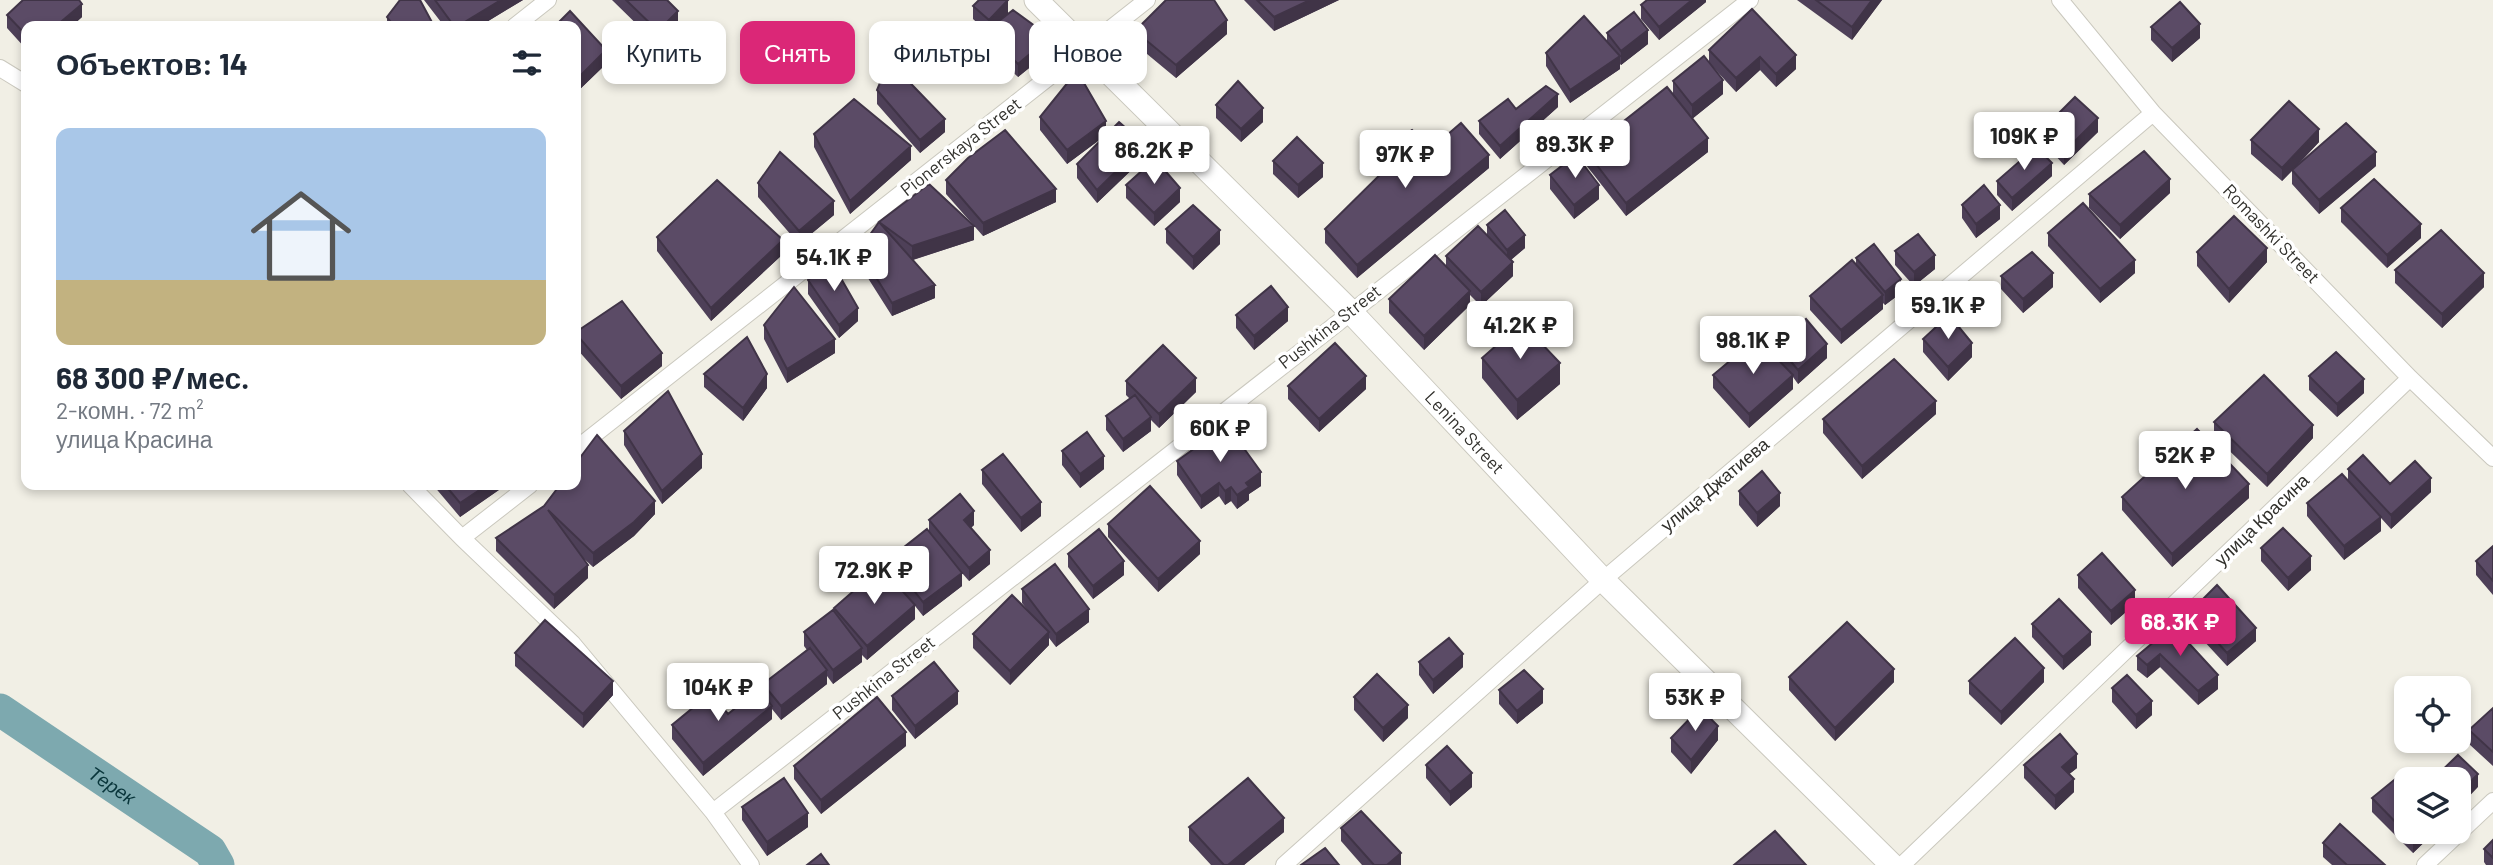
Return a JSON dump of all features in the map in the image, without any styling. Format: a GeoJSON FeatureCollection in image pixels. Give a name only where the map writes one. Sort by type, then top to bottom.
{"type":"FeatureCollection","features":[{"type":"Feature","properties":{"kind":"street"},"geometry":{"type":"LineString","coordinates":[[521,21],[548,0]]}},
{"type":"Feature","properties":{"kind":"street","name":"Lenina Street"},"geometry":{"type":"LineString","coordinates":[[1036,0],[1057,21]]}},
{"type":"Feature","properties":{"kind":"street","name":"Pionerskaya Street"},"geometry":{"type":"LineString","coordinates":[[1121,21],[1147,0]]}},
{"type":"Feature","properties":{"kind":"street","name":"Pushkina Street"},"geometry":{"type":"LineString","coordinates":[[713,812],[1749,0]]}},
{"type":"Feature","properties":{"kind":"street","name":"Romashki Street"},"geometry":{"type":"LineString","coordinates":[[2060,0],[2153,113],[2410,378],[2493,458]]}},
{"type":"Feature","properties":{"kind":"street"},"geometry":{"type":"LineString","coordinates":[[0,68],[21,81]]}},
{"type":"Feature","properties":{"kind":"street","name":"Pionerskaya Street"},"geometry":{"type":"LineString","coordinates":[[581,445],[1041,84]]}},
{"type":"Feature","properties":{"kind":"street","name":"Lenina Street"},"geometry":{"type":"LineString","coordinates":[[1121,84],[1350,311],[1603,580],[1892,865]]}},
{"type":"Feature","properties":{"kind":"street","name":"улица Джатиева"},"geometry":{"type":"LineString","coordinates":[[1284,865],[1603,580],[2153,113]]}},
{"type":"Feature","properties":{"kind":"street","name":"улица Красина"},"geometry":{"type":"LineString","coordinates":[[1902,865],[2410,378]]}},
{"type":"Feature","properties":{"kind":"street"},"geometry":{"type":"LineString","coordinates":[[415,490],[572,643],[713,812],[751,865]]}},
{"type":"Feature","properties":{"kind":"street"},"geometry":{"type":"LineString","coordinates":[[462,538],[524,490]]}},
{"type":"Feature","properties":{"kind":"street"},"geometry":{"type":"LineString","coordinates":[[2425,865],[2493,801]]}},
{"type":"Feature","properties":{"kind":"building"},"geometry":{"type":"Polygon","coordinates":[[[23,0],[79,0],[82,4],[62,21],[21,21],[21,30],[7,15],[23,0]]]}},
{"type":"Feature","properties":{"kind":"building"},"geometry":{"type":"Polygon","coordinates":[[[400,0],[420,0],[431,21],[390,21],[387,17],[400,0]]]}},
{"type":"Feature","properties":{"kind":"building"},"geometry":{"type":"Polygon","coordinates":[[[435,0],[501,0],[466,21],[450,21],[435,0]]]}},
{"type":"Feature","properties":{"kind":"building"},"geometry":{"type":"Polygon","coordinates":[[[626,0],[667,0],[678,11],[668,21],[648,21],[626,0]]]}},
{"type":"Feature","properties":{"kind":"building"},"geometry":{"type":"Polygon","coordinates":[[[979,0],[1008,0],[989,20],[973,6],[979,0]]]}},
{"type":"Feature","properties":{"kind":"building"},"geometry":{"type":"Polygon","coordinates":[[[1166,0],[1214,0],[1227,20],[1176,65],[1147,41],[1145,21],[1166,0]]]}},
{"type":"Feature","properties":{"kind":"building"},"geometry":{"type":"Polygon","coordinates":[[[1257,0],[1310,0],[1274,17],[1257,0]]]}},
{"type":"Feature","properties":{"kind":"building"},"geometry":{"type":"Polygon","coordinates":[[[1647,0],[1692,0],[1659,27],[1641,5],[1647,0]]]}},
{"type":"Feature","properties":{"kind":"building"},"geometry":{"type":"Polygon","coordinates":[[[1816,0],[1872,0],[1852,27],[1816,0]]]}},
{"type":"Feature","properties":{"kind":"building"},"geometry":{"type":"Polygon","coordinates":[[[2180,2],[2200,24],[2172,48],[2151,27],[2180,2]]]}},
{"type":"Feature","properties":{"kind":"building"},"geometry":{"type":"Polygon","coordinates":[[[1752,9],[1796,55],[1776,74],[1760,57],[1736,78],[1709,50],[1752,9]]]}},
{"type":"Feature","properties":{"kind":"building"},"geometry":{"type":"Polygon","coordinates":[[[1013,10],[1029,22],[1029,55],[1018,64],[1015,61],[1015,21],[999,21],[1013,10]]]}},
{"type":"Feature","properties":{"kind":"building"},"geometry":{"type":"Polygon","coordinates":[[[570,11],[579,21],[560,21],[570,11]]]}},
{"type":"Feature","properties":{"kind":"building"},"geometry":{"type":"Polygon","coordinates":[[[1634,12],[1648,30],[1621,51],[1607,33],[1634,12]]]}},
{"type":"Feature","properties":{"kind":"building"},"geometry":{"type":"Polygon","coordinates":[[[1584,16],[1620,56],[1570,90],[1546,53],[1584,16]]]}},
{"type":"Feature","properties":{"kind":"building"},"geometry":{"type":"Polygon","coordinates":[[[581,23],[602,46],[602,54],[581,75],[581,23]]]}},
{"type":"Feature","properties":{"kind":"building"},"geometry":{"type":"Polygon","coordinates":[[[1704,56],[1723,80],[1692,105],[1673,81],[1704,56]]]}},
{"type":"Feature","properties":{"kind":"building"},"geometry":{"type":"Polygon","coordinates":[[[1238,81],[1263,108],[1241,129],[1216,105],[1238,81]]]}},
{"type":"Feature","properties":{"kind":"building"},"geometry":{"type":"Polygon","coordinates":[[[879,84],[911,84],[945,119],[920,140],[877,90],[879,84]]]}},
{"type":"Feature","properties":{"kind":"building"},"geometry":{"type":"Polygon","coordinates":[[[1067,84],[1085,84],[1106,121],[1067,150],[1040,117],[1067,84]]]}},
{"type":"Feature","properties":{"kind":"building"},"geometry":{"type":"Polygon","coordinates":[[[1546,86],[1558,94],[1500,146],[1479,121],[1508,99],[1516,109],[1546,86]]]}},
{"type":"Feature","properties":{"kind":"building"},"geometry":{"type":"Polygon","coordinates":[[[1667,87],[1708,138],[1626,203],[1586,151],[1667,87]]]}},
{"type":"Feature","properties":{"kind":"building"},"geometry":{"type":"Polygon","coordinates":[[[2075,97],[2098,118],[2064,152],[2043,129],[2075,97]]]}},
{"type":"Feature","properties":{"kind":"building"},"geometry":{"type":"Polygon","coordinates":[[[854,99],[911,146],[850,201],[814,134],[854,99]]]}},
{"type":"Feature","properties":{"kind":"building"},"geometry":{"type":"Polygon","coordinates":[[[2289,101],[2319,129],[2282,168],[2251,140],[2289,101]]]}},
{"type":"Feature","properties":{"kind":"building"},"geometry":{"type":"Polygon","coordinates":[[[1119,122],[1144,144],[1097,190],[1077,164],[1119,122]]]}},
{"type":"Feature","properties":{"kind":"building"},"geometry":{"type":"Polygon","coordinates":[[[1461,123],[1489,155],[1357,265],[1325,229],[1403,152],[1412,162],[1396,141],[1412,130],[1432,148],[1461,123]]]}},
{"type":"Feature","properties":{"kind":"building"},"geometry":{"type":"Polygon","coordinates":[[[2346,123],[2376,152],[2319,200],[2292,170],[2346,123]]]}},
{"type":"Feature","properties":{"kind":"building"},"geometry":{"type":"Polygon","coordinates":[[[1005,130],[1056,189],[983,223],[946,180],[968,158],[1005,130]]]}},
{"type":"Feature","properties":{"kind":"building"},"geometry":{"type":"Polygon","coordinates":[[[1297,137],[1323,163],[1298,185],[1273,161],[1297,137]]]}},
{"type":"Feature","properties":{"kind":"building"},"geometry":{"type":"Polygon","coordinates":[[[2036,147],[2052,163],[2012,198],[1997,181],[2036,147]]]}},
{"type":"Feature","properties":{"kind":"building"},"geometry":{"type":"Polygon","coordinates":[[[2144,151],[2170,179],[2120,225],[2089,194],[2144,151]]]}},
{"type":"Feature","properties":{"kind":"building"},"geometry":{"type":"Polygon","coordinates":[[[780,152],[834,201],[799,231],[758,183],[780,152]]]}},
{"type":"Feature","properties":{"kind":"building"},"geometry":{"type":"Polygon","coordinates":[[[1576,155],[1599,185],[1574,205],[1550,175],[1576,155]]]}},
{"type":"Feature","properties":{"kind":"building"},"geometry":{"type":"Polygon","coordinates":[[[1155,159],[1180,188],[1154,213],[1126,185],[1155,159]]]}},
{"type":"Feature","properties":{"kind":"building"},"geometry":{"type":"Polygon","coordinates":[[[2374,179],[2421,224],[2387,255],[2341,208],[2374,179]]]}},
{"type":"Feature","properties":{"kind":"building"},"geometry":{"type":"Polygon","coordinates":[[[717,180],[783,240],[711,308],[657,237],[717,180]]]}},
{"type":"Feature","properties":{"kind":"building"},"geometry":{"type":"Polygon","coordinates":[[[929,184],[974,226],[912,246],[879,222],[929,184]]]}},
{"type":"Feature","properties":{"kind":"building"},"geometry":{"type":"Polygon","coordinates":[[[1984,185],[2000,205],[1976,224],[1962,205],[1984,185]]]}},
{"type":"Feature","properties":{"kind":"building"},"geometry":{"type":"Polygon","coordinates":[[[2083,203],[2135,260],[2100,289],[2048,233],[2083,203]]]}},
{"type":"Feature","properties":{"kind":"building"},"geometry":{"type":"Polygon","coordinates":[[[1193,205],[1220,230],[1193,257],[1166,229],[1193,205]]]}},
{"type":"Feature","properties":{"kind":"building"},"geometry":{"type":"Polygon","coordinates":[[[1505,210],[1525,235],[1507,250],[1487,225],[1505,210]]]}},
{"type":"Feature","properties":{"kind":"building"},"geometry":{"type":"Polygon","coordinates":[[[2234,216],[2267,248],[2229,289],[2197,252],[2234,216]]]}},
{"type":"Feature","properties":{"kind":"building"},"geometry":{"type":"Polygon","coordinates":[[[879,222],[935,285],[892,303],[859,250],[879,222]]]}},
{"type":"Feature","properties":{"kind":"building"},"geometry":{"type":"Polygon","coordinates":[[[1478,226],[1513,262],[1481,292],[1446,256],[1478,226]]]}},
{"type":"Feature","properties":{"kind":"building"},"geometry":{"type":"Polygon","coordinates":[[[2441,230],[2484,273],[2442,314],[2395,270],[2441,230]]]}},
{"type":"Feature","properties":{"kind":"building"},"geometry":{"type":"Polygon","coordinates":[[[1918,234],[1935,255],[1914,272],[1895,251],[1918,234]]]}},
{"type":"Feature","properties":{"kind":"building"},"geometry":{"type":"Polygon","coordinates":[[[1874,244],[1901,279],[1885,292],[1856,258],[1874,244]]]}},
{"type":"Feature","properties":{"kind":"building"},"geometry":{"type":"Polygon","coordinates":[[[2032,252],[2053,273],[2023,299],[2001,276],[2032,252]]]}},
{"type":"Feature","properties":{"kind":"building"},"geometry":{"type":"Polygon","coordinates":[[[1435,255],[1470,291],[1424,336],[1389,299],[1435,255]]]}},
{"type":"Feature","properties":{"kind":"building"},"geometry":{"type":"Polygon","coordinates":[[[1852,260],[1883,295],[1841,330],[1810,296],[1852,260]]]}},
{"type":"Feature","properties":{"kind":"building"},"geometry":{"type":"Polygon","coordinates":[[[831,261],[858,308],[839,325],[808,280],[831,261]]]}},
{"type":"Feature","properties":{"kind":"building"},"geometry":{"type":"Polygon","coordinates":[[[1271,286],[1288,307],[1254,336],[1236,315],[1271,286]]]}},
{"type":"Feature","properties":{"kind":"building"},"geometry":{"type":"Polygon","coordinates":[[[794,287],[835,339],[787,369],[764,325],[794,287]]]}},
{"type":"Feature","properties":{"kind":"building"},"geometry":{"type":"Polygon","coordinates":[[[622,301],[662,353],[621,386],[581,340],[581,329],[622,301]]]}},
{"type":"Feature","properties":{"kind":"building"},"geometry":{"type":"Polygon","coordinates":[[[1949,315],[1972,343],[1948,367],[1923,339],[1949,315]]]}},
{"type":"Feature","properties":{"kind":"building"},"geometry":{"type":"Polygon","coordinates":[[[1806,319],[1827,344],[1798,370],[1776,344],[1806,319]]]}},
{"type":"Feature","properties":{"kind":"building"},"geometry":{"type":"Polygon","coordinates":[[[1522,323],[1560,363],[1517,400],[1482,358],[1522,323]]]}},
{"type":"Feature","properties":{"kind":"building"},"geometry":{"type":"Polygon","coordinates":[[[747,337],[767,374],[743,408],[704,374],[747,337]]]}},
{"type":"Feature","properties":{"kind":"building"},"geometry":{"type":"Polygon","coordinates":[[[1757,338],[1793,375],[1749,414],[1713,375],[1757,338]]]}},
{"type":"Feature","properties":{"kind":"building"},"geometry":{"type":"Polygon","coordinates":[[[1335,343],[1366,376],[1319,419],[1288,386],[1335,343]]]}},
{"type":"Feature","properties":{"kind":"building"},"geometry":{"type":"Polygon","coordinates":[[[1163,345],[1196,378],[1159,414],[1126,381],[1163,345]]]}},
{"type":"Feature","properties":{"kind":"building"},"geometry":{"type":"Polygon","coordinates":[[[2336,352],[2364,379],[2337,404],[2309,376],[2336,352]]]}},
{"type":"Feature","properties":{"kind":"building"},"geometry":{"type":"Polygon","coordinates":[[[1894,359],[1936,401],[1862,466],[1823,419],[1894,359]]]}},
{"type":"Feature","properties":{"kind":"building"},"geometry":{"type":"Polygon","coordinates":[[[2264,375],[2313,425],[2267,474],[2214,422],[2264,375]]]}},
{"type":"Feature","properties":{"kind":"building"},"geometry":{"type":"Polygon","coordinates":[[[668,391],[702,454],[662,491],[624,431],[668,391]]]}},
{"type":"Feature","properties":{"kind":"building"},"geometry":{"type":"Polygon","coordinates":[[[1135,395],[1151,417],[1123,439],[1106,416],[1135,395]]]}},
{"type":"Feature","properties":{"kind":"building"},"geometry":{"type":"Polygon","coordinates":[[[1227,425],[1261,472],[1246,483],[1249,487],[1237,495],[1231,487],[1225,491],[1219,483],[1201,496],[1177,461],[1227,425]]]}},
{"type":"Feature","properties":{"kind":"building"},"geometry":{"type":"Polygon","coordinates":[[[2197,429],[2249,484],[2172,554],[2122,497],[2197,429]]]}},
{"type":"Feature","properties":{"kind":"building"},"geometry":{"type":"Polygon","coordinates":[[[1087,432],[1104,456],[1080,474],[1062,451],[1087,432]]]}},
{"type":"Feature","properties":{"kind":"building"},"geometry":{"type":"Polygon","coordinates":[[[597,435],[655,501],[634,522],[593,553],[548,510],[588,565],[554,595],[496,538],[544,506],[556,490],[581,490],[581,456],[597,435]]]}},
{"type":"Feature","properties":{"kind":"building"},"geometry":{"type":"Polygon","coordinates":[[[1003,454],[1041,502],[1021,518],[982,470],[1003,454]]]}},
{"type":"Feature","properties":{"kind":"building"},"geometry":{"type":"Polygon","coordinates":[[[2363,455],[2390,484],[2415,461],[2431,478],[2391,515],[2348,469],[2363,455]]]}},
{"type":"Feature","properties":{"kind":"building"},"geometry":{"type":"Polygon","coordinates":[[[1762,471],[1780,493],[1757,513],[1739,491],[1762,471]]]}},
{"type":"Feature","properties":{"kind":"building"},"geometry":{"type":"Polygon","coordinates":[[[2342,474],[2381,517],[2344,546],[2307,503],[2342,474]]]}},
{"type":"Feature","properties":{"kind":"building"},"geometry":{"type":"Polygon","coordinates":[[[1150,486],[1200,541],[1158,579],[1108,524],[1150,486]]]}},
{"type":"Feature","properties":{"kind":"building"},"geometry":{"type":"Polygon","coordinates":[[[449,490],[480,490],[460,503],[449,490]]]}},
{"type":"Feature","properties":{"kind":"building"},"geometry":{"type":"Polygon","coordinates":[[[960,494],[974,511],[964,520],[990,550],[969,568],[929,520],[960,494]]]}},
{"type":"Feature","properties":{"kind":"building"},"geometry":{"type":"Polygon","coordinates":[[[2283,528],[2311,556],[2288,578],[2261,548],[2283,528]]]}},
{"type":"Feature","properties":{"kind":"building"},"geometry":{"type":"Polygon","coordinates":[[[927,529],[962,573],[923,602],[889,559],[927,529]]]}},
{"type":"Feature","properties":{"kind":"building"},"geometry":{"type":"Polygon","coordinates":[[[1099,529],[1124,561],[1093,586],[1068,554],[1099,529]]]}},
{"type":"Feature","properties":{"kind":"building"},"geometry":{"type":"Polygon","coordinates":[[[2493,546],[2493,581],[2476,561],[2493,546]]]}},
{"type":"Feature","properties":{"kind":"building"},"geometry":{"type":"Polygon","coordinates":[[[2102,553],[2135,590],[2111,611],[2078,575],[2102,553]]]}},
{"type":"Feature","properties":{"kind":"building"},"geometry":{"type":"Polygon","coordinates":[[[1055,564],[1089,609],[1056,634],[1022,589],[1055,564]]]}},
{"type":"Feature","properties":{"kind":"building"},"geometry":{"type":"Polygon","coordinates":[[[881,567],[915,605],[867,646],[834,608],[881,567]]]}},
{"type":"Feature","properties":{"kind":"building"},"geometry":{"type":"Polygon","coordinates":[[[2217,585],[2256,628],[2227,653],[2190,612],[2217,585]]]}},
{"type":"Feature","properties":{"kind":"building"},"geometry":{"type":"Polygon","coordinates":[[[1012,595],[1049,632],[1010,671],[973,634],[1012,595]]]}},
{"type":"Feature","properties":{"kind":"building"},"geometry":{"type":"Polygon","coordinates":[[[2059,599],[2091,632],[2063,657],[2032,624],[2059,599]]]}},
{"type":"Feature","properties":{"kind":"building"},"geometry":{"type":"Polygon","coordinates":[[[833,610],[862,648],[833,670],[804,632],[833,610]]]}},
{"type":"Feature","properties":{"kind":"building"},"geometry":{"type":"Polygon","coordinates":[[[545,620],[613,681],[583,714],[515,653],[545,620]]]}},
{"type":"Feature","properties":{"kind":"building"},"geometry":{"type":"Polygon","coordinates":[[[1847,622],[1894,669],[1835,728],[1789,677],[1847,622]]]}},
{"type":"Feature","properties":{"kind":"building"},"geometry":{"type":"Polygon","coordinates":[[[2173,626],[2218,675],[2198,691],[2160,654],[2147,665],[2137,656],[2173,626]]]}},
{"type":"Feature","properties":{"kind":"building"},"geometry":{"type":"Polygon","coordinates":[[[1449,638],[1463,654],[1433,680],[1419,662],[1449,638]]]}},
{"type":"Feature","properties":{"kind":"building"},"geometry":{"type":"Polygon","coordinates":[[[2015,638],[2044,668],[2001,712],[1969,681],[2015,638]]]}},
{"type":"Feature","properties":{"kind":"building"},"geometry":{"type":"Polygon","coordinates":[[[810,648],[827,670],[781,706],[763,684],[810,648]]]}},
{"type":"Feature","properties":{"kind":"building"},"geometry":{"type":"Polygon","coordinates":[[[934,662],[958,691],[915,726],[892,696],[934,662]]]}},
{"type":"Feature","properties":{"kind":"building"},"geometry":{"type":"Polygon","coordinates":[[[1524,670],[1543,689],[1517,711],[1499,690],[1524,670]]]}},
{"type":"Feature","properties":{"kind":"building"},"geometry":{"type":"Polygon","coordinates":[[[1377,674],[1408,705],[1383,728],[1354,697],[1377,674]]]}},
{"type":"Feature","properties":{"kind":"building"},"geometry":{"type":"Polygon","coordinates":[[[2127,675],[2152,701],[2136,715],[2112,688],[2127,675]]]}},
{"type":"Feature","properties":{"kind":"building"},"geometry":{"type":"Polygon","coordinates":[[[759,689],[772,706],[703,763],[672,725],[711,693],[728,714],[759,689]]]}},
{"type":"Feature","properties":{"kind":"building"},"geometry":{"type":"Polygon","coordinates":[[[877,697],[906,732],[821,800],[794,766],[877,697]]]}},
{"type":"Feature","properties":{"kind":"building"},"geometry":{"type":"Polygon","coordinates":[[[1700,708],[1718,726],[1691,760],[1671,738],[1700,708]]]}},
{"type":"Feature","properties":{"kind":"building"},"geometry":{"type":"Polygon","coordinates":[[[2493,708],[2493,752],[2471,732],[2471,728],[2493,708]]]}},
{"type":"Feature","properties":{"kind":"building"},"geometry":{"type":"Polygon","coordinates":[[[2060,734],[2077,754],[2062,767],[2074,779],[2055,796],[2024,765],[2060,734]]]}},
{"type":"Feature","properties":{"kind":"building"},"geometry":{"type":"Polygon","coordinates":[[[1447,746],[1472,773],[1450,792],[1426,765],[1447,746]]]}},
{"type":"Feature","properties":{"kind":"building"},"geometry":{"type":"Polygon","coordinates":[[[2458,755],[2471,767],[2446,767],[2458,755]]]}},
{"type":"Feature","properties":{"kind":"building"},"geometry":{"type":"Polygon","coordinates":[[[2471,767],[2478,774],[2471,781],[2471,767]]]}},
{"type":"Feature","properties":{"kind":"building"},"geometry":{"type":"Polygon","coordinates":[[[784,778],[808,813],[767,842],[742,807],[784,778]]]}},
{"type":"Feature","properties":{"kind":"building"},"geometry":{"type":"Polygon","coordinates":[[[1248,778],[1284,818],[1228,865],[1224,865],[1189,827],[1248,778]]]}},
{"type":"Feature","properties":{"kind":"building"},"geometry":{"type":"Polygon","coordinates":[[[2394,780],[2394,821],[2372,798],[2394,780]]]}},
{"type":"Feature","properties":{"kind":"building"},"geometry":{"type":"Polygon","coordinates":[[[1361,811],[1401,853],[1387,865],[1374,865],[1341,828],[1361,811]]]}},
{"type":"Feature","properties":{"kind":"building"},"geometry":{"type":"Polygon","coordinates":[[[2340,824],[2385,865],[2347,865],[2323,843],[2340,824]]]}},
{"type":"Feature","properties":{"kind":"building"},"geometry":{"type":"Polygon","coordinates":[[[1775,831],[1806,865],[1734,865],[1775,831]]]}},
{"type":"Feature","properties":{"kind":"building"},"geometry":{"type":"Polygon","coordinates":[[[2493,840],[2493,858],[2484,849],[2493,840]]]}},
{"type":"Feature","properties":{"kind":"building"},"geometry":{"type":"Polygon","coordinates":[[[1325,848],[1339,865],[1301,865],[1325,848]]]}},
{"type":"Feature","properties":{"kind":"building"},"geometry":{"type":"Polygon","coordinates":[[[821,854],[829,865],[807,865],[821,854]]]}},
{"type":"Feature","properties":{"kind":"waterway","name":"Терек"},"geometry":{"type":"LineString","coordinates":[[0,710],[210,851],[218,865]]}}]}
